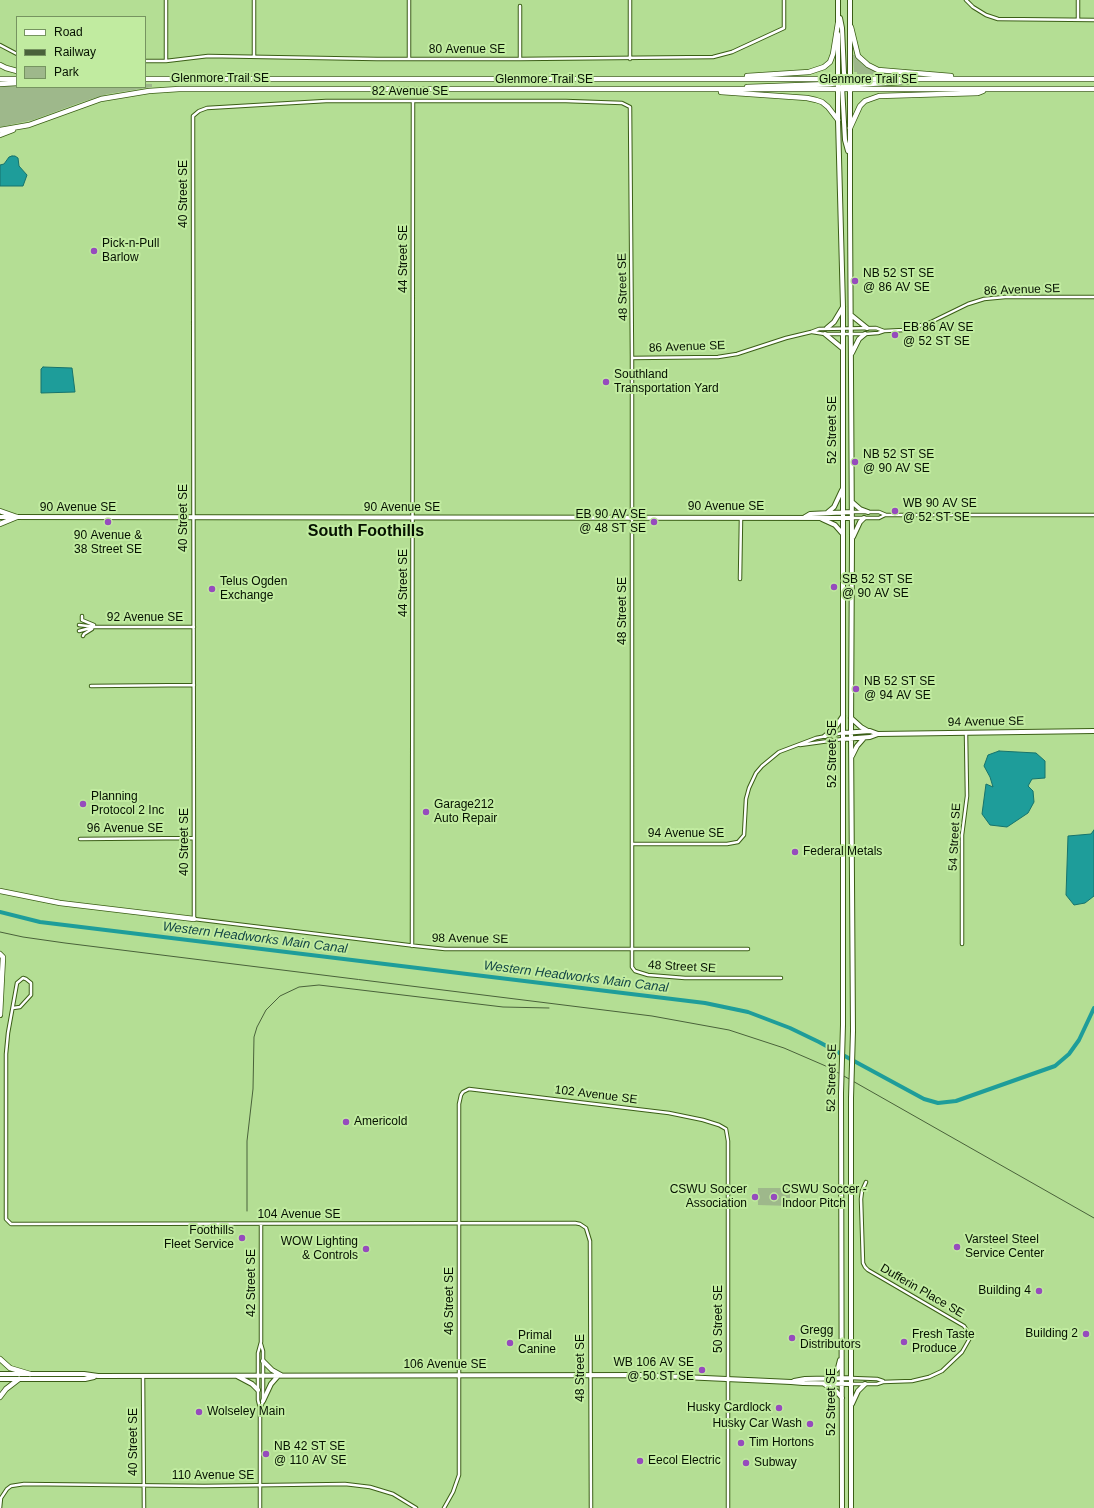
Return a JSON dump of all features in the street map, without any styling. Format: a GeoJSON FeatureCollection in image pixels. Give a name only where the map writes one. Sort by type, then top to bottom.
{"type":"FeatureCollection","features":[{"type":"Feature","properties":{"kind":"main road","name":"52 Street SE"},"geometry":{"type":"LineString","coordinates":[[838,0],[838,23],[850,128],[850,356],[852,501],[850,733],[853,1031],[851,1098],[851,1508]]}},
{"type":"Feature","properties":{"kind":"main road","name":"52 Street SE"},"geometry":{"type":"LineString","coordinates":[[842,1508],[842,515],[844,488],[842,348],[843,306],[838,120],[851,27],[850,0]]}},
{"type":"Feature","properties":{"kind":"main road"},"geometry":{"type":"LineString","coordinates":[[838,12],[842,28],[845,140],[850,157]]}},
{"type":"Feature","properties":{"kind":"main road"},"geometry":{"type":"LineString","coordinates":[[714,79],[809,72],[824,67],[830,62],[833,54],[838,23]]}},
{"type":"Feature","properties":{"kind":"main road"},"geometry":{"type":"LineString","coordinates":[[851,27],[858,56],[868,65],[878,70],[953,76],[962,79]]}},
{"type":"Feature","properties":{"kind":"main road"},"geometry":{"type":"LineString","coordinates":[[0,65],[16,71]]}},
{"type":"Feature","properties":{"kind":"main road"},"geometry":{"type":"LineString","coordinates":[[0,79],[16,79]]}},
{"type":"Feature","properties":{"kind":"main road","name":"Glenmore Trail SE"},"geometry":{"type":"LineString","coordinates":[[146,79],[714,79],[988,89],[1094,89]]}},
{"type":"Feature","properties":{"kind":"main road","name":"Glenmore Trail SE"},"geometry":{"type":"LineString","coordinates":[[0,130],[29,125],[101,100],[149,91],[179,89],[726,90],[915,79],[1094,79]]}},
{"type":"Feature","properties":{"kind":"main road"},"geometry":{"type":"LineString","coordinates":[[0,84],[16,83]]}},
{"type":"Feature","properties":{"kind":"main road"},"geometry":{"type":"LineString","coordinates":[[850,128],[860,106],[865,101],[879,96],[978,93],[988,89]]}},
{"type":"Feature","properties":{"kind":"main road"},"geometry":{"type":"LineString","coordinates":[[696,90],[811,99],[822,102],[833,112],[838,120]]}},
{"type":"Feature","properties":{"kind":"main road"},"geometry":{"type":"LineString","coordinates":[[0,136],[29,125]]}},
{"type":"Feature","properties":{"kind":"main road"},"geometry":{"type":"LineString","coordinates":[[827,328],[834,322],[843,306]]}},
{"type":"Feature","properties":{"kind":"main road"},"geometry":{"type":"LineString","coordinates":[[851,315],[867,328]]}},
{"type":"Feature","properties":{"kind":"main road"},"geometry":{"type":"LineString","coordinates":[[825,334],[842,348]]}},
{"type":"Feature","properties":{"kind":"main road"},"geometry":{"type":"LineString","coordinates":[[850,356],[859,338],[864,334]]}},
{"type":"Feature","properties":{"kind":"main road"},"geometry":{"type":"LineString","coordinates":[[827,513],[834,507],[844,488]]}},
{"type":"Feature","properties":{"kind":"main road"},"geometry":{"type":"LineString","coordinates":[[852,501],[860,509],[868,512]]}},
{"type":"Feature","properties":{"kind":"main road"},"geometry":{"type":"LineString","coordinates":[[0,511],[17,517]]}},
{"type":"Feature","properties":{"kind":"main road","name":"90 Avenue SE"},"geometry":{"type":"LineString","coordinates":[[0,517],[820,518],[852,512]]}},
{"type":"Feature","properties":{"kind":"main road","name":"90 Avenue SE"},"geometry":{"type":"LineString","coordinates":[[804,517],[810,514],[827,513],[852,518]]}},
{"type":"Feature","properties":{"kind":"main road"},"geometry":{"type":"LineString","coordinates":[[0,524],[17,517]]}},
{"type":"Feature","properties":{"kind":"main road"},"geometry":{"type":"LineString","coordinates":[[820,518],[838,527],[842,534]]}},
{"type":"Feature","properties":{"kind":"main road"},"geometry":{"type":"LineString","coordinates":[[852,539],[858,526],[864,518]]}},
{"type":"Feature","properties":{"kind":"main road"},"geometry":{"type":"LineString","coordinates":[[825,736],[835,728],[843,715]]}},
{"type":"Feature","properties":{"kind":"main road"},"geometry":{"type":"LineString","coordinates":[[851,718],[861,727],[870,731]]}},
{"type":"Feature","properties":{"kind":"main road","name":"94 Avenue SE"},"geometry":{"type":"LineString","coordinates":[[843,734],[870,731],[878,734]]}},
{"type":"Feature","properties":{"kind":"main road","name":"94 Avenue SE"},"geometry":{"type":"LineString","coordinates":[[843,740],[870,737],[878,734],[1094,731]]}},
{"type":"Feature","properties":{"kind":"main road"},"geometry":{"type":"LineString","coordinates":[[851,759],[857,746],[864,738]]}},
{"type":"Feature","properties":{"kind":"main road"},"geometry":{"type":"LineString","coordinates":[[0,891],[60,903],[194,919]]}},
{"type":"Feature","properties":{"kind":"main road"},"geometry":{"type":"LineString","coordinates":[[0,954],[3,956],[0,1015]]}},
{"type":"Feature","properties":{"kind":"main road"},"geometry":{"type":"LineString","coordinates":[[829,1378],[838,1368],[842,1356]]}},
{"type":"Feature","properties":{"kind":"main road"},"geometry":{"type":"LineString","coordinates":[[0,1359],[10,1368],[30,1374]]}},
{"type":"Feature","properties":{"kind":"main road"},"geometry":{"type":"LineString","coordinates":[[263,1361],[281,1376],[271,1384],[263,1401]]}},
{"type":"Feature","properties":{"kind":"main road","name":"106 Avenue SE"},"geometry":{"type":"LineString","coordinates":[[0,1374],[84,1374],[98,1376],[640,1375],[851,1384]]}},
{"type":"Feature","properties":{"kind":"main road","name":"106 Avenue SE"},"geometry":{"type":"LineString","coordinates":[[0,1379],[85,1379],[98,1376]]}},
{"type":"Feature","properties":{"kind":"main road"},"geometry":{"type":"LineString","coordinates":[[237,1376],[252,1384],[258,1390]]}},
{"type":"Feature","properties":{"kind":"main road","name":"106 Avenue SE"},"geometry":{"type":"LineString","coordinates":[[791,1382],[805,1379],[851,1378]]}},
{"type":"Feature","properties":{"kind":"main road"},"geometry":{"type":"LineString","coordinates":[[0,1397],[6,1389],[19,1379]]}},
{"type":"Feature","properties":{"kind":"main road"},"geometry":{"type":"LineString","coordinates":[[824,1384],[836,1391],[842,1398]]}},
{"type":"Feature","properties":{"kind":"main road"},"geometry":{"type":"LineString","coordinates":[[851,1406],[858,1390],[864,1384]]}},
{"type":"Feature","properties":{"kind":"street"},"geometry":{"type":"LineString","coordinates":[[166,0],[166,61]]}},
{"type":"Feature","properties":{"kind":"street"},"geometry":{"type":"LineString","coordinates":[[254,0],[254,56]]}},
{"type":"Feature","properties":{"kind":"street"},"geometry":{"type":"LineString","coordinates":[[409,0],[409,59]]}},
{"type":"Feature","properties":{"kind":"street"},"geometry":{"type":"LineString","coordinates":[[630,0],[630,58]]}},
{"type":"Feature","properties":{"kind":"street","name":"80 Avenue SE"},"geometry":{"type":"LineString","coordinates":[[146,61],[166,61],[208,56],[409,59],[713,57],[732,52],[784,28],[784,0]]}},
{"type":"Feature","properties":{"kind":"street"},"geometry":{"type":"LineString","coordinates":[[966,0],[973,7],[986,15],[998,19],[1094,20]]}},
{"type":"Feature","properties":{"kind":"street"},"geometry":{"type":"LineString","coordinates":[[1078,0],[1078,20]]}},
{"type":"Feature","properties":{"kind":"street"},"geometry":{"type":"LineString","coordinates":[[520,6],[520,59]]}},
{"type":"Feature","properties":{"kind":"street"},"geometry":{"type":"LineString","coordinates":[[0,45],[16,54]]}},
{"type":"Feature","properties":{"kind":"street","name":"44 Street SE"},"geometry":{"type":"LineString","coordinates":[[412,101],[412,946]]}},
{"type":"Feature","properties":{"kind":"street","name":"82 Avenue SE"},"geometry":{"type":"LineString","coordinates":[[193,116],[200,110],[207,108],[282,103],[566,101],[622,103],[628,105]]}},
{"type":"Feature","properties":{"kind":"street","name":"48 Street SE"},"geometry":{"type":"LineString","coordinates":[[628,105],[631,110],[632,967],[635,971],[648,975],[684,978],[781,978]]}},
{"type":"Feature","properties":{"kind":"street","name":"40 Street SE"},"geometry":{"type":"LineString","coordinates":[[193,116],[194,919]]}},
{"type":"Feature","properties":{"kind":"street","name":"86 Avenue SE"},"geometry":{"type":"LineString","coordinates":[[812,332],[825,334],[864,334],[916,328],[968,304],[984,299],[1005,297],[1094,297]]}},
{"type":"Feature","properties":{"kind":"street","name":"86 Avenue SE"},"geometry":{"type":"LineString","coordinates":[[632,358],[718,357],[737,354],[786,338],[827,328],[876,328],[884,331]]}},
{"type":"Feature","properties":{"kind":"street","name":"90 Avenue SE"},"geometry":{"type":"LineString","coordinates":[[852,512],[879,512],[886,515],[1094,515]]}},
{"type":"Feature","properties":{"kind":"street","name":"90 Avenue SE"},"geometry":{"type":"LineString","coordinates":[[852,518],[879,518],[886,515]]}},
{"type":"Feature","properties":{"kind":"street"},"geometry":{"type":"LineString","coordinates":[[740,579],[741,517]]}},
{"type":"Feature","properties":{"kind":"street"},"geometry":{"type":"LineString","coordinates":[[82,616],[82,620],[96,626]]}},
{"type":"Feature","properties":{"kind":"street"},"geometry":{"type":"LineString","coordinates":[[79,625],[96,626]]}},
{"type":"Feature","properties":{"kind":"street"},"geometry":{"type":"LineString","coordinates":[[79,631],[96,626]]}},
{"type":"Feature","properties":{"kind":"street"},"geometry":{"type":"LineString","coordinates":[[83,636],[96,626]]}},
{"type":"Feature","properties":{"kind":"street","name":"92 Avenue SE"},"geometry":{"type":"LineString","coordinates":[[96,626],[194,627]]}},
{"type":"Feature","properties":{"kind":"street"},"geometry":{"type":"LineString","coordinates":[[91,686],[194,685]]}},
{"type":"Feature","properties":{"kind":"street","name":"54 Street SE"},"geometry":{"type":"LineString","coordinates":[[962,944],[962,835],[967,796],[966,732]]}},
{"type":"Feature","properties":{"kind":"street","name":"94 Avenue SE"},"geometry":{"type":"LineString","coordinates":[[632,844],[727,844],[738,842],[744,835],[746,799],[749,788],[756,773],[769,759],[780,752],[795,746],[825,736],[843,734]]}},
{"type":"Feature","properties":{"kind":"street","name":"94 Avenue SE"},"geometry":{"type":"LineString","coordinates":[[795,746],[843,740]]}},
{"type":"Feature","properties":{"kind":"street","name":"96 Avenue SE"},"geometry":{"type":"LineString","coordinates":[[80,839],[194,838]]}},
{"type":"Feature","properties":{"kind":"street","name":"98 Avenue SE"},"geometry":{"type":"LineString","coordinates":[[194,919],[445,949],[748,949]]}},
{"type":"Feature","properties":{"kind":"street"},"geometry":{"type":"LineString","coordinates":[[23,978],[26,979],[31,984],[31,995],[20,1007],[14,1008],[17,982],[23,978]]}},
{"type":"Feature","properties":{"kind":"street","name":"104 Avenue SE"},"geometry":{"type":"LineString","coordinates":[[14,1008],[8,1033],[6,1054],[6,1219],[11,1224],[459,1223],[580,1224],[586,1228]]}},
{"type":"Feature","properties":{"kind":"street","name":"102 Avenue SE"},"geometry":{"type":"LineString","coordinates":[[463,1092],[469,1089],[486,1090],[670,1113],[719,1124],[726,1130]]}},
{"type":"Feature","properties":{"kind":"street","name":"46 Street SE"},"geometry":{"type":"LineString","coordinates":[[444,1508],[453,1492],[459,1475],[459,1104],[463,1092]]}},
{"type":"Feature","properties":{"kind":"street","name":"50 Street SE"},"geometry":{"type":"LineString","coordinates":[[726,1130],[728,1142],[728,1508]]}},
{"type":"Feature","properties":{"kind":"street","name":"Dufferin Place SE"},"geometry":{"type":"LineString","coordinates":[[851,1384],[912,1382],[929,1377],[942,1371],[962,1352],[970,1338],[964,1326],[865,1267],[862,1247],[861,1199],[862,1191],[866,1182]]}},
{"type":"Feature","properties":{"kind":"street","name":"42 Street SE"},"geometry":{"type":"LineString","coordinates":[[260,1224],[261,1342],[263,1351],[263,1401],[260,1408]]}},
{"type":"Feature","properties":{"kind":"street","name":"48 Street SE"},"geometry":{"type":"LineString","coordinates":[[586,1228],[590,1240],[591,1508]]}},
{"type":"Feature","properties":{"kind":"street","name":"42 Street SE"},"geometry":{"type":"LineString","coordinates":[[260,1508],[260,1408],[258,1400],[258,1352],[261,1342]]}},
{"type":"Feature","properties":{"kind":"street","name":"40 Street SE"},"geometry":{"type":"LineString","coordinates":[[143,1376],[144,1508]]}},
{"type":"Feature","properties":{"kind":"street","name":"Dufferin Place SE"},"geometry":{"type":"LineString","coordinates":[[851,1378],[877,1379],[884,1382]]}},
{"type":"Feature","properties":{"kind":"street","name":"110 Avenue SE"},"geometry":{"type":"LineString","coordinates":[[0,1508],[1,1498],[7,1489],[11,1486],[24,1484],[345,1484],[370,1487],[393,1494],[416,1508]]}},
{"type":"Feature","properties":{"kind":"green space"},"geometry":{"type":"Polygon","coordinates":[[[853,55],[855,55],[866,67],[886,74],[857,75],[857,72],[854,72],[853,55]]]}},
{"type":"Feature","properties":{"kind":"green space"},"geometry":{"type":"Polygon","coordinates":[[[146,84],[152,84],[152,87],[146,88],[146,84]]]}},
{"type":"Feature","properties":{"kind":"green space"},"geometry":{"type":"Polygon","coordinates":[[[0,86],[16,86],[16,88],[146,88],[108,94],[33,120],[0,127],[0,86]]]}},
{"type":"Feature","properties":{"kind":"green space","name":"CSWU Soccer - Indoor Pitch"},"geometry":{"type":"Polygon","coordinates":[[[758,1188],[790,1188],[790,1206],[758,1205],[758,1188]]]}},
{"type":"Feature","properties":{"kind":"water"},"geometry":{"type":"Polygon","coordinates":[[[12,156],[18,158],[19,166],[27,175],[23,186],[0,186],[0,165],[4,164],[9,157],[12,156]]]}},
{"type":"Feature","properties":{"kind":"water"},"geometry":{"type":"Polygon","coordinates":[[[43,367],[72,368],[75,392],[41,393],[41,369],[43,367]]]}},
{"type":"Feature","properties":{"kind":"water"},"geometry":{"type":"Polygon","coordinates":[[[999,751],[1036,753],[1045,761],[1045,778],[1032,779],[1028,786],[1033,791],[1034,802],[1028,813],[1007,827],[990,825],[982,814],[986,784],[993,787],[984,766],[988,755],[999,751]]]}},
{"type":"Feature","properties":{"kind":"water"},"geometry":{"type":"Polygon","coordinates":[[[1094,830],[1094,896],[1085,903],[1074,905],[1066,895],[1068,836],[1091,834],[1094,830]]]}},
{"type":"Feature","properties":{"kind":"waterway","name":"Western Headworks Main Canal"},"geometry":{"type":"LineString","coordinates":[[0,912],[40,922],[705,1003],[748,1012],[790,1028],[819,1042],[924,1099],[938,1103],[956,1101],[1055,1066],[1069,1054],[1079,1040],[1094,1008]]}},
{"type":"Feature","properties":{"kind":"railway"},"geometry":{"type":"LineString","coordinates":[[0,932],[65,943],[652,1016],[729,1030],[784,1048],[828,1067],[1094,1218]]}},
{"type":"Feature","properties":{"kind":"railway"},"geometry":{"type":"LineString","coordinates":[[247,1211],[247,1141],[253,1089],[254,1037],[257,1027],[266,1010],[280,996],[299,987],[319,985],[503,1007],[549,1008]]}},
{"type":"Feature","properties":{"kind":"place","name":"Pick-n-Pull Barlow"},"geometry":{"type":"Point","coordinates":[94,251]}},
{"type":"Feature","properties":{"kind":"place","name":"NB 52 ST SE @ 86 AV SE"},"geometry":{"type":"Point","coordinates":[855,281]}},
{"type":"Feature","properties":{"kind":"place","name":"EB 86 AV SE @ 52 ST SE"},"geometry":{"type":"Point","coordinates":[895,335]}},
{"type":"Feature","properties":{"kind":"place","name":"Southland Transportation Yard"},"geometry":{"type":"Point","coordinates":[606,382]}},
{"type":"Feature","properties":{"kind":"place","name":"NB 52 ST SE @ 90 AV SE"},"geometry":{"type":"Point","coordinates":[855,462]}},
{"type":"Feature","properties":{"kind":"place","name":"WB 90 AV SE @ 52 ST SE"},"geometry":{"type":"Point","coordinates":[895,511]}},
{"type":"Feature","properties":{"kind":"place","name":"90 Avenue & 38 Street SE"},"geometry":{"type":"Point","coordinates":[108,522]}},
{"type":"Feature","properties":{"kind":"place","name":"EB 90 AV SE @ 48 ST SE"},"geometry":{"type":"Point","coordinates":[654,522]}},
{"type":"Feature","properties":{"kind":"place","name":"SB 52 ST SE @ 90 AV SE"},"geometry":{"type":"Point","coordinates":[834,587]}},
{"type":"Feature","properties":{"kind":"place","name":"Telus Ogden Exchange"},"geometry":{"type":"Point","coordinates":[212,589]}},
{"type":"Feature","properties":{"kind":"place","name":"NB 52 ST SE @ 94 AV SE"},"geometry":{"type":"Point","coordinates":[856,689]}},
{"type":"Feature","properties":{"kind":"place","name":"Planning Protocol 2 Inc"},"geometry":{"type":"Point","coordinates":[83,804]}},
{"type":"Feature","properties":{"kind":"place","name":"Garage212 Auto Repair"},"geometry":{"type":"Point","coordinates":[426,812]}},
{"type":"Feature","properties":{"kind":"place","name":"Federal Metals"},"geometry":{"type":"Point","coordinates":[795,852]}},
{"type":"Feature","properties":{"kind":"place","name":"Americold"},"geometry":{"type":"Point","coordinates":[346,1122]}},
{"type":"Feature","properties":{"kind":"place","name":"CSWU Soccer Association"},"geometry":{"type":"Point","coordinates":[755,1197]}},
{"type":"Feature","properties":{"kind":"place","name":"CSWU Soccer - Indoor Pitch"},"geometry":{"type":"Point","coordinates":[774,1197]}},
{"type":"Feature","properties":{"kind":"place","name":"Foothills Fleet Service"},"geometry":{"type":"Point","coordinates":[242,1238]}},
{"type":"Feature","properties":{"kind":"place","name":"Varsteel Steel Service Center"},"geometry":{"type":"Point","coordinates":[957,1247]}},
{"type":"Feature","properties":{"kind":"place","name":"WOW Lighting & Controls"},"geometry":{"type":"Point","coordinates":[366,1249]}},
{"type":"Feature","properties":{"kind":"place","name":"Building 4"},"geometry":{"type":"Point","coordinates":[1039,1291]}},
{"type":"Feature","properties":{"kind":"place","name":"Building 2"},"geometry":{"type":"Point","coordinates":[1086,1334]}},
{"type":"Feature","properties":{"kind":"place","name":"Gregg Distributors"},"geometry":{"type":"Point","coordinates":[792,1338]}},
{"type":"Feature","properties":{"kind":"place","name":"Fresh Taste Produce"},"geometry":{"type":"Point","coordinates":[904,1342]}},
{"type":"Feature","properties":{"kind":"place","name":"Primal Canine"},"geometry":{"type":"Point","coordinates":[510,1343]}},
{"type":"Feature","properties":{"kind":"place","name":"WB 106 AV SE @ 50 ST SE"},"geometry":{"type":"Point","coordinates":[702,1370]}},
{"type":"Feature","properties":{"kind":"place","name":"Husky Cardlock"},"geometry":{"type":"Point","coordinates":[779,1408]}},
{"type":"Feature","properties":{"kind":"place","name":"Wolseley Main"},"geometry":{"type":"Point","coordinates":[199,1412]}},
{"type":"Feature","properties":{"kind":"place","name":"Husky Car Wash"},"geometry":{"type":"Point","coordinates":[810,1424]}},
{"type":"Feature","properties":{"kind":"place","name":"Tim Hortons"},"geometry":{"type":"Point","coordinates":[741,1443]}},
{"type":"Feature","properties":{"kind":"place","name":"NB 42 ST SE @ 110 AV SE"},"geometry":{"type":"Point","coordinates":[266,1454]}},
{"type":"Feature","properties":{"kind":"place","name":"Eecol Electric"},"geometry":{"type":"Point","coordinates":[640,1461]}},
{"type":"Feature","properties":{"kind":"place","name":"Subway"},"geometry":{"type":"Point","coordinates":[746,1463]}},
{"type":"Feature","properties":{"kind":"district","name":"South Foothills"},"geometry":{"type":"Point","coordinates":[366,532]}}]}
